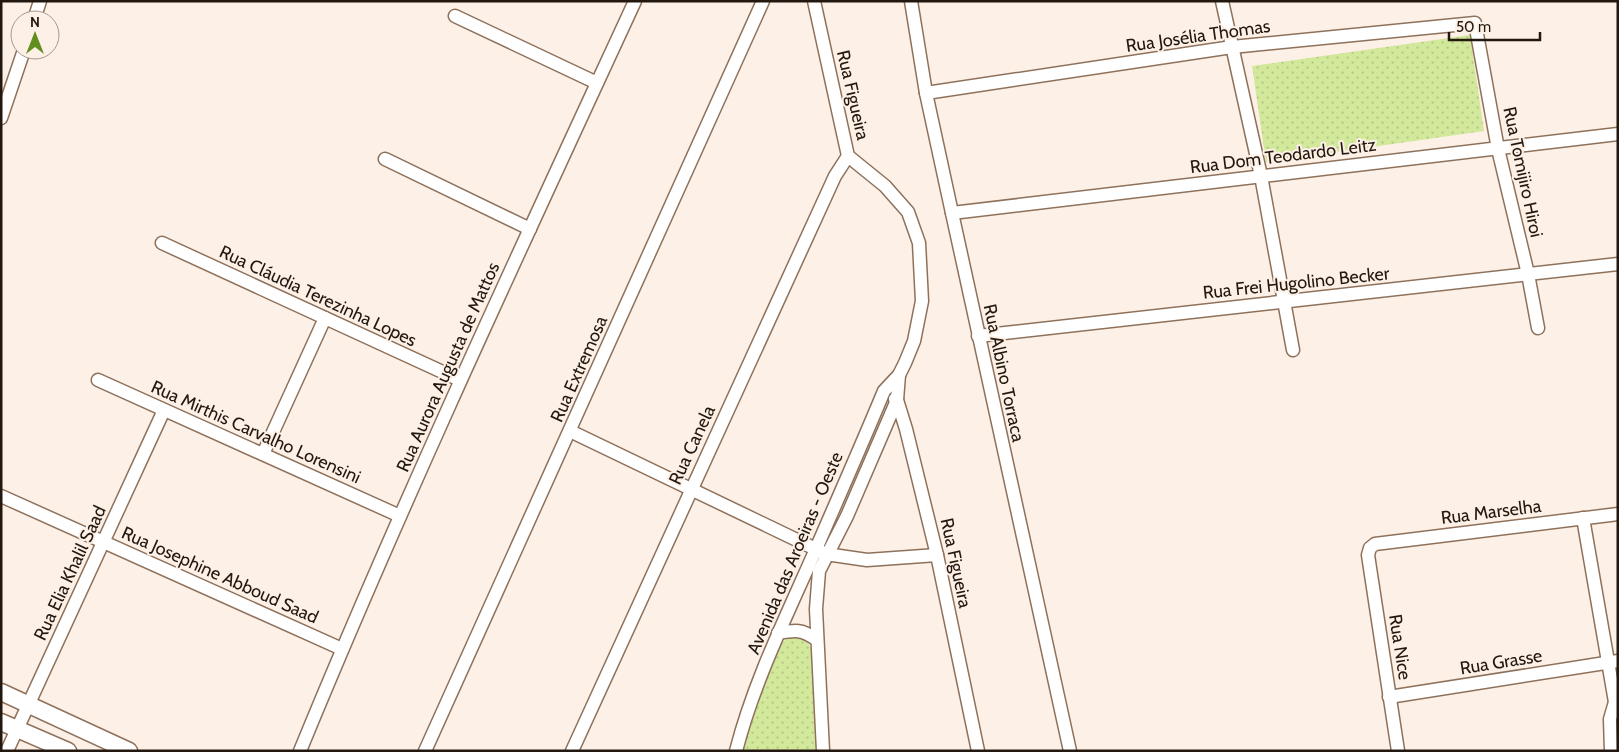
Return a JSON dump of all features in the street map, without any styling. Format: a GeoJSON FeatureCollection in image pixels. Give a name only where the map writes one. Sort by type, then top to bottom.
{"type":"FeatureCollection","features":[{"type":"Feature","properties":{"kind":"street","name":"Rua Aurora Augusta de Mattos"},"geometry":{"type":"LineString","coordinates":[[300,751],[342,649],[460,380],[635,1]]}},
{"type":"Feature","properties":{"kind":"street","name":"Rua Extremosa"},"geometry":{"type":"LineString","coordinates":[[425,751],[763,1]]}},
{"type":"Feature","properties":{"kind":"street","name":"Rua Figueira"},"geometry":{"type":"LineString","coordinates":[[814,1],[848,156],[885,186],[908,212],[919,243],[922,301],[914,341],[898,375]]}},
{"type":"Feature","properties":{"kind":"street","name":"Rua Albino Torraca"},"geometry":{"type":"LineString","coordinates":[[911,1],[926,93],[1070,751]]}},
{"type":"Feature","properties":{"kind":"street"},"geometry":{"type":"LineString","coordinates":[[1222,1],[1261,176],[1293,350]]}},
{"type":"Feature","properties":{"kind":"street"},"geometry":{"type":"LineString","coordinates":[[455,16],[597,83]]}},
{"type":"Feature","properties":{"kind":"street","name":"Rua Josélia Thomas"},"geometry":{"type":"LineString","coordinates":[[926,93],[1232,47],[1475,23]]}},
{"type":"Feature","properties":{"kind":"street","name":"Rua Tomijiro Hiroi"},"geometry":{"type":"LineString","coordinates":[[1475,23],[1498,148],[1528,274],[1538,328]]}},
{"type":"Feature","properties":{"kind":"street"},"geometry":{"type":"LineString","coordinates":[[1,118],[21,60]]}},
{"type":"Feature","properties":{"kind":"street","name":"Rua Dom Teodardo Leitz"},"geometry":{"type":"LineString","coordinates":[[952,214],[1618,134]]}},
{"type":"Feature","properties":{"kind":"street","name":"Rua Canela"},"geometry":{"type":"LineString","coordinates":[[572,751],[835,176],[848,156]]}},
{"type":"Feature","properties":{"kind":"street"},"geometry":{"type":"LineString","coordinates":[[385,159],[530,229]]}},
{"type":"Feature","properties":{"kind":"street","name":"Rua Cláudia Terezinha Lopes"},"geometry":{"type":"LineString","coordinates":[[162,243],[460,380]]}},
{"type":"Feature","properties":{"kind":"street","name":"Rua Frei Hugolino Becker"},"geometry":{"type":"LineString","coordinates":[[978,336],[1618,264]]}},
{"type":"Feature","properties":{"kind":"street"},"geometry":{"type":"LineString","coordinates":[[262,454],[325,318]]}},
{"type":"Feature","properties":{"kind":"street"},"geometry":{"type":"LineString","coordinates":[[823,751],[816,609],[821,551],[846,516],[897,400],[898,375]]}},
{"type":"Feature","properties":{"kind":"street","name":"Avenida das Aroeiras - Oeste"},"geometry":{"type":"LineString","coordinates":[[736,751],[741,730],[778,633],[821,551],[884,391],[898,375]]}},
{"type":"Feature","properties":{"kind":"street","name":"Rua Mirthis Carvalho Lorensini"},"geometry":{"type":"LineString","coordinates":[[98,380],[400,516]]}},
{"type":"Feature","properties":{"kind":"street"},"geometry":{"type":"LineString","coordinates":[[884,391],[897,400]]}},
{"type":"Feature","properties":{"kind":"street","name":"Rua Figueira"},"geometry":{"type":"LineString","coordinates":[[897,400],[937,555],[978,751]]}},
{"type":"Feature","properties":{"kind":"street","name":"Rua Elia Khalil Saad"},"geometry":{"type":"LineString","coordinates":[[7,751],[164,410]]}},
{"type":"Feature","properties":{"kind":"street"},"geometry":{"type":"LineString","coordinates":[[570,431],[821,551],[867,560],[937,555]]}},
{"type":"Feature","properties":{"kind":"street","name":"Rua Josephine Abboud Saad"},"geometry":{"type":"LineString","coordinates":[[1,496],[342,649]]}},
{"type":"Feature","properties":{"kind":"street","name":"Rua Marselha"},"geometry":{"type":"LineString","coordinates":[[1370,548],[1375,544],[1618,514]]}},
{"type":"Feature","properties":{"kind":"street"},"geometry":{"type":"LineString","coordinates":[[1583,518],[1612,662],[1616,705],[1610,718],[1611,751]]}},
{"type":"Feature","properties":{"kind":"street","name":"Rua Nice"},"geometry":{"type":"LineString","coordinates":[[1370,548],[1368,555],[1398,751]]}},
{"type":"Feature","properties":{"kind":"street"},"geometry":{"type":"LineString","coordinates":[[778,633],[793,630],[806,632],[817,640]]}},
{"type":"Feature","properties":{"kind":"street","name":"Rua Grasse"},"geometry":{"type":"LineString","coordinates":[[1389,697],[1612,662]]}},
{"type":"Feature","properties":{"kind":"street"},"geometry":{"type":"LineString","coordinates":[[1,692],[129,751]]}},
{"type":"Feature","properties":{"kind":"street"},"geometry":{"type":"LineString","coordinates":[[1,722],[68,751]]}},
{"type":"Feature","properties":{"kind":"green space"},"geometry":{"type":"Polygon","coordinates":[[[1470,35],[1484,131],[1266,162],[1252,66],[1470,35]]]}},
{"type":"Feature","properties":{"kind":"green space"},"geometry":{"type":"Polygon","coordinates":[[[788,637],[801,637],[809,644],[812,653],[817,751],[742,751],[767,673],[781,646],[788,637]]]}}]}
